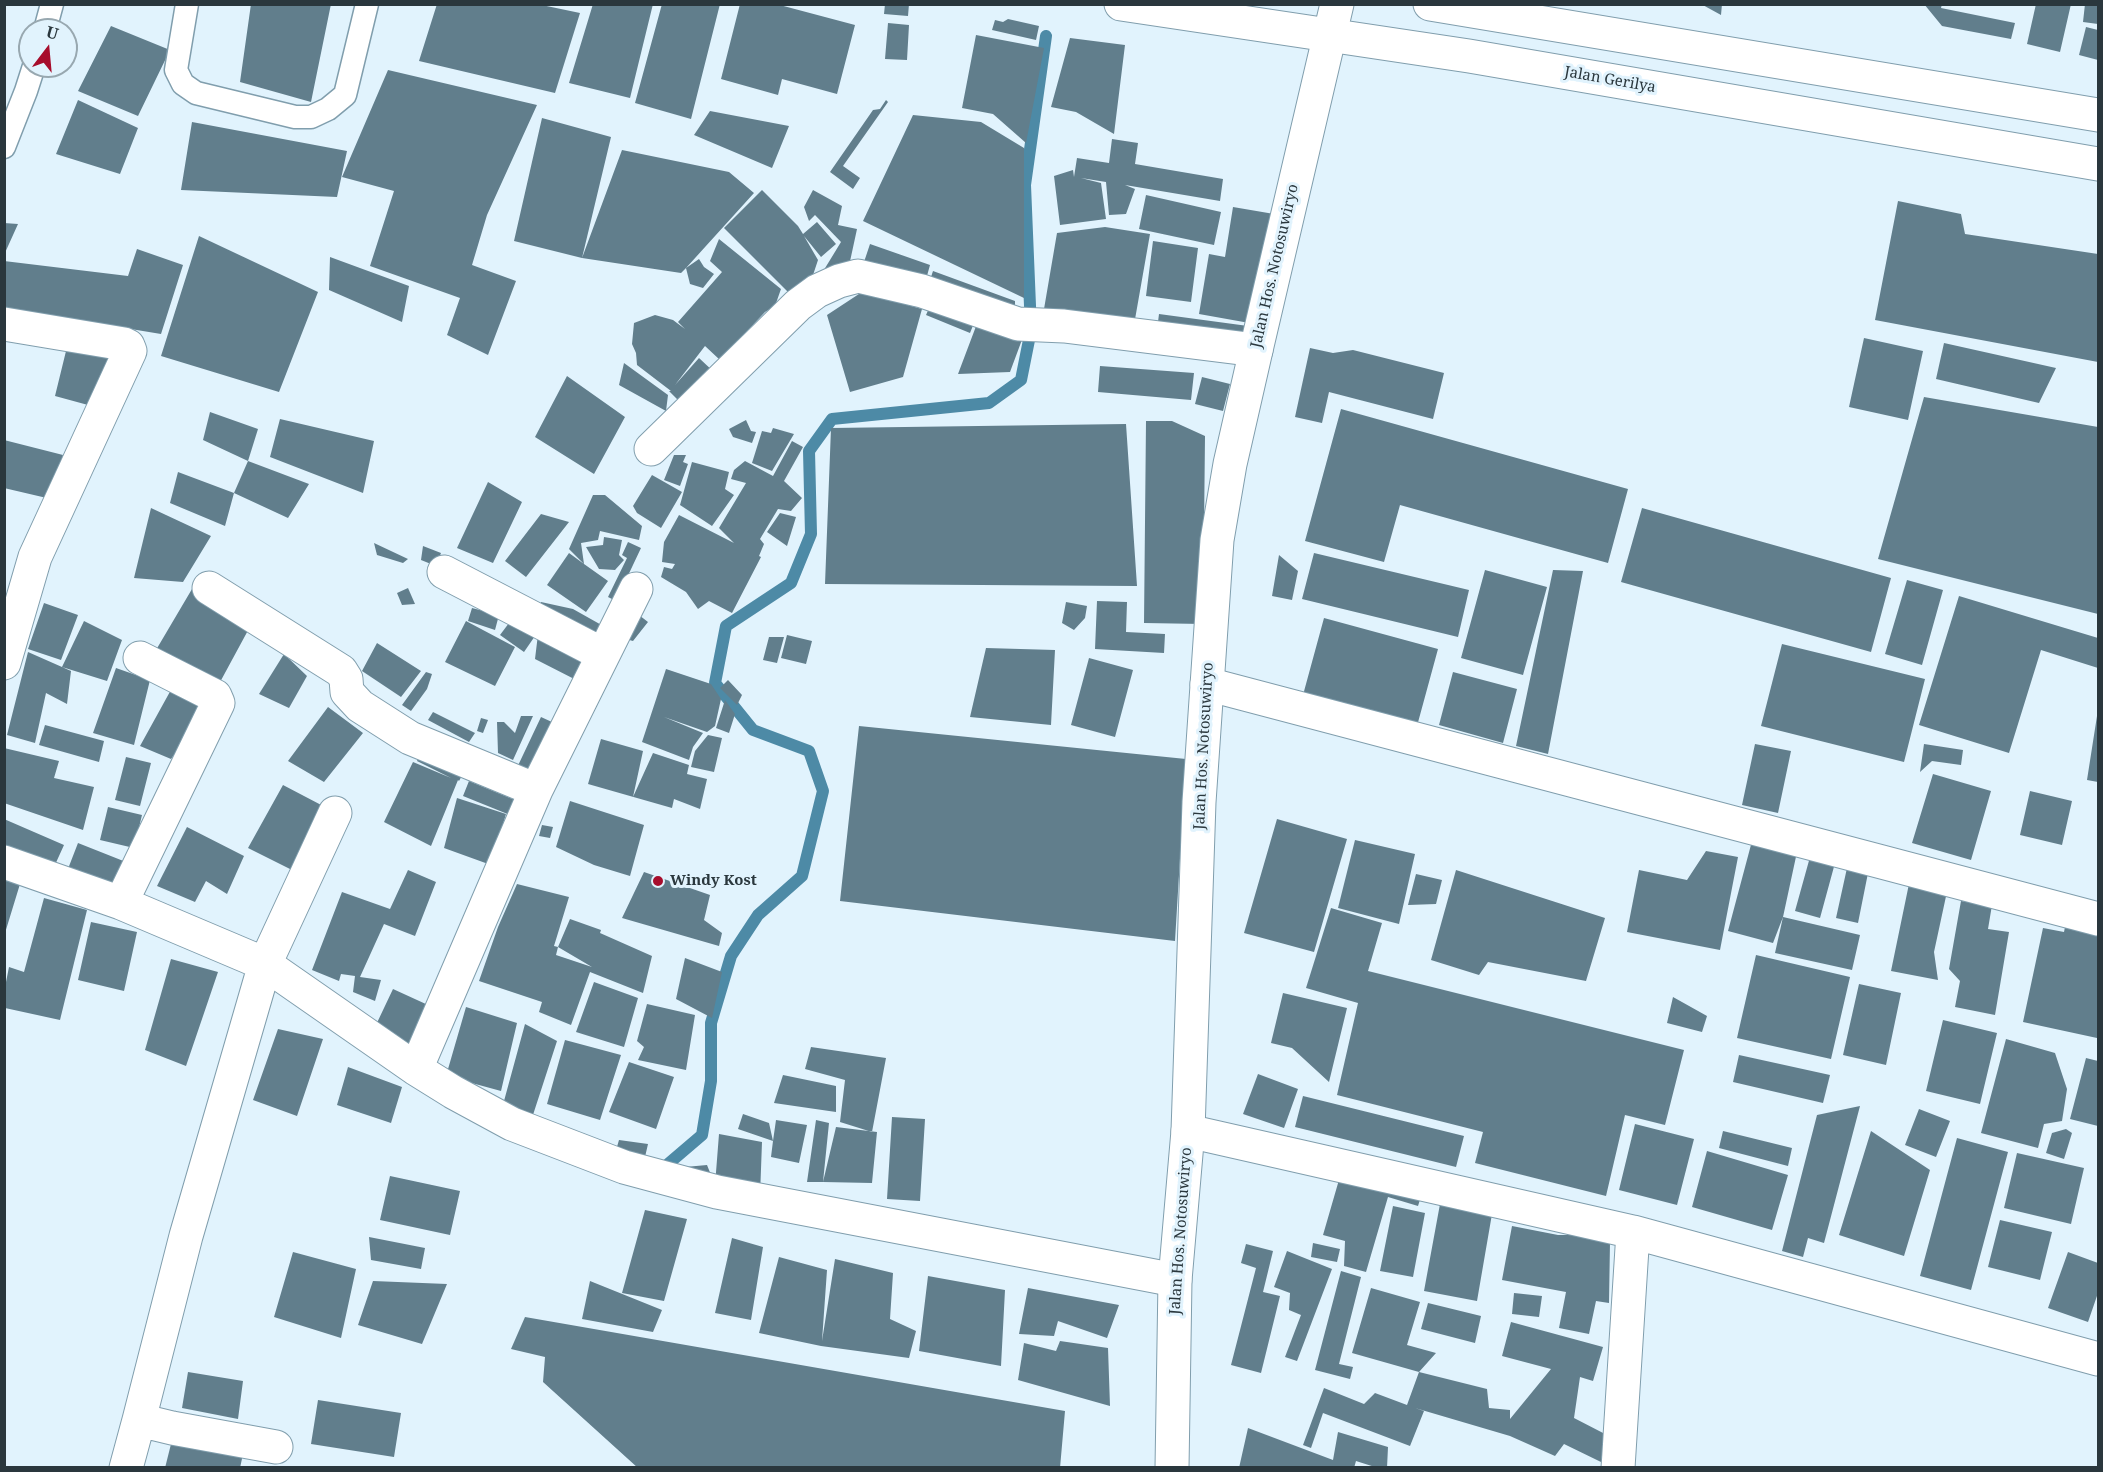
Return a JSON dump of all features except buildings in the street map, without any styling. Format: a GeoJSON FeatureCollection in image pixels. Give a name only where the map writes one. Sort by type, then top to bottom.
{"type":"FeatureCollection","features":[{"type":"Feature","properties":{"kind":"main road","name":"Jalan Gerilya"},"geometry":{"type":"LineString","coordinates":[[1121,4],[1481,58],[2098,164]]}},
{"type":"Feature","properties":{"kind":"main road","name":"Jalan Hos. Notosuwiryo"},"geometry":{"type":"LineString","coordinates":[[1172,1467],[1175,1280],[1188,1131],[1199,802],[1217,540],[1230,464],[1337,4]]}},
{"type":"Feature","properties":{"kind":"main road"},"geometry":{"type":"LineString","coordinates":[[1430,4],[2098,115]]}},
{"type":"Feature","properties":{"kind":"main road"},"geometry":{"type":"LineString","coordinates":[[651,449],[798,305],[817,291],[839,281],[858,276],[922,291],[1018,324],[1064,326],[1256,350]]}},
{"type":"Feature","properties":{"kind":"main road"},"geometry":{"type":"LineString","coordinates":[[4,324],[124,344],[130,351],[35,557],[4,663]]}},
{"type":"Feature","properties":{"kind":"main road"},"geometry":{"type":"LineString","coordinates":[[444,572],[602,654]]}},
{"type":"Feature","properties":{"kind":"main road"},"geometry":{"type":"LineString","coordinates":[[209,588],[340,671],[346,679],[347,692],[360,706],[410,738],[536,790]]}},
{"type":"Feature","properties":{"kind":"main road"},"geometry":{"type":"LineString","coordinates":[[416,1069],[536,790],[636,589]]}},
{"type":"Feature","properties":{"kind":"main road"},"geometry":{"type":"LineString","coordinates":[[121,903],[218,703],[215,696],[140,658]]}},
{"type":"Feature","properties":{"kind":"main road"},"geometry":{"type":"LineString","coordinates":[[1207,684],[2098,919]]}},
{"type":"Feature","properties":{"kind":"main road"},"geometry":{"type":"LineString","coordinates":[[126,1467],[186,1236],[265,964],[335,813]]}},
{"type":"Feature","properties":{"kind":"main road"},"geometry":{"type":"LineString","coordinates":[[4,862],[121,903],[265,964],[416,1069],[512,1124],[624,1167],[717,1192],[1175,1280]]}},
{"type":"Feature","properties":{"kind":"main road"},"geometry":{"type":"LineString","coordinates":[[1188,1131],[1633,1232],[2098,1359]]}},
{"type":"Feature","properties":{"kind":"main road"},"geometry":{"type":"LineString","coordinates":[[1618,1467],[1633,1232]]}},
{"type":"Feature","properties":{"kind":"main road"},"geometry":{"type":"LineString","coordinates":[[139,1420],[276,1447]]}},
{"type":"Feature","properties":{"kind":"lane"},"geometry":{"type":"LineString","coordinates":[[187,4],[176,70],[183,84],[196,93],[295,117],[311,117],[328,110],[345,95],[368,4]]}},
{"type":"Feature","properties":{"kind":"lane"},"geometry":{"type":"LineString","coordinates":[[4,147],[30,78]]}},
{"type":"Feature","properties":{"kind":"waterway"},"geometry":{"type":"LineString","coordinates":[[661,1170],[702,1135],[711,1081],[711,1023],[731,956],[758,915],[802,876],[823,791],[809,751],[753,730],[715,683],[726,626],[791,583],[811,534],[809,451],[832,419],[989,403],[1021,380],[1031,330],[1025,185],[1046,36]]}},
{"type":"Feature","properties":{"kind":"place","name":"Windy Kost"},"geometry":{"type":"Point","coordinates":[658,881]}}]}
